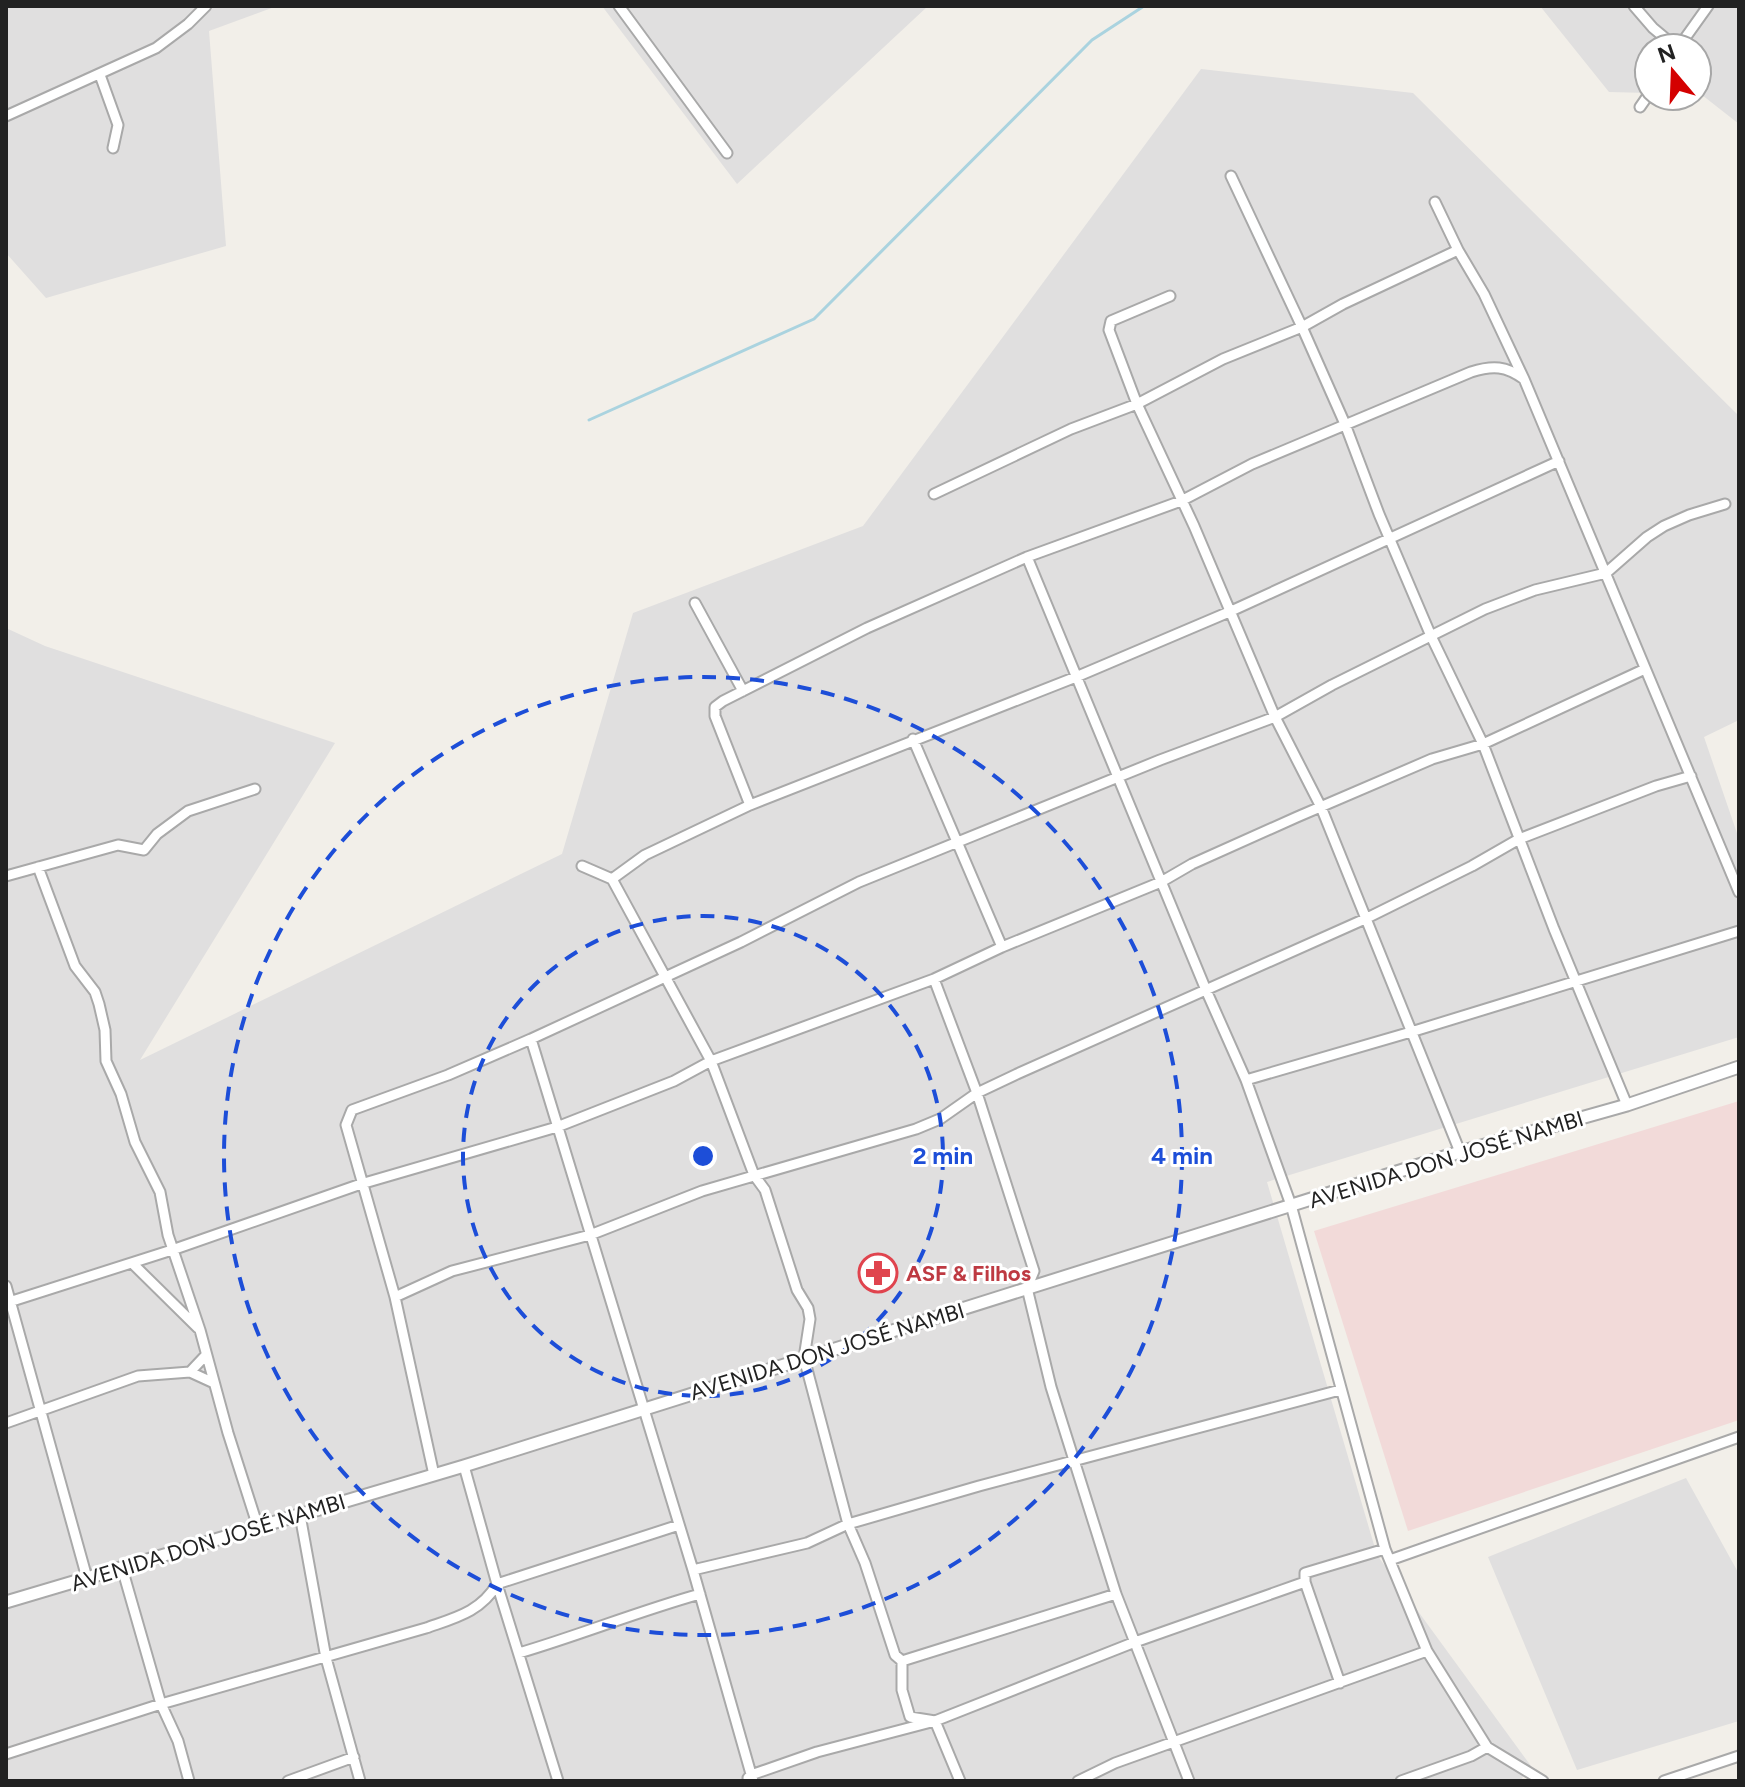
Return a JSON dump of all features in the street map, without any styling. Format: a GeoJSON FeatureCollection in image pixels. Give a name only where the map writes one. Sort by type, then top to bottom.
{"type":"FeatureCollection","features":[{"type":"Feature","properties":{"kind":"street"},"geometry":{"type":"LineString","coordinates":[[6,116],[156,48],[206,6]]}},
{"type":"Feature","properties":{"kind":"street"},"geometry":{"type":"LineString","coordinates":[[619,6],[727,153]]}},
{"type":"Feature","properties":{"kind":"street"},"geometry":{"type":"LineString","coordinates":[[1634,6],[1658,32]]}},
{"type":"Feature","properties":{"kind":"street"},"geometry":{"type":"LineString","coordinates":[[1689,32],[1708,6]]}},
{"type":"Feature","properties":{"kind":"street"},"geometry":{"type":"LineString","coordinates":[[100,75],[118,125],[113,148]]}},
{"type":"Feature","properties":{"kind":"street"},"geometry":{"type":"LineString","coordinates":[[1231,176],[1345,424],[1431,636],[1483,744],[1627,1105]]}},
{"type":"Feature","properties":{"kind":"street"},"geometry":{"type":"LineString","coordinates":[[1435,202],[1484,294],[1524,379],[1739,892]]}},
{"type":"Feature","properties":{"kind":"street"},"geometry":{"type":"LineString","coordinates":[[934,494],[1071,429],[1137,404],[1223,359],[1302,327],[1343,304],[1458,250]]}},
{"type":"Feature","properties":{"kind":"street"},"geometry":{"type":"LineString","coordinates":[[1170,296],[1111,321],[1109,330],[1137,404],[1194,526],[1275,717],[1321,807],[1460,1152]]}},
{"type":"Feature","properties":{"kind":"street"},"geometry":{"type":"LineString","coordinates":[[750,805],[715,716],[715,707],[743,691],[867,628],[1027,557],[1181,501],[1223,478],[1345,424],[1485,368],[1502,367],[1524,379]]}},
{"type":"Feature","properties":{"kind":"street"},"geometry":{"type":"LineString","coordinates":[[612,879],[645,855],[750,805],[1076,677],[1229,612],[1559,461]]}},
{"type":"Feature","properties":{"kind":"street"},"geometry":{"type":"LineString","coordinates":[[434,1475],[395,1297],[346,1125],[352,1110],[448,1075],[531,1039],[741,942],[859,882],[1275,717],[1485,609],[1535,590],[1606,573],[1664,526],[1725,504]]}},
{"type":"Feature","properties":{"kind":"street"},"geometry":{"type":"LineString","coordinates":[[1027,557],[1246,1080],[1291,1205],[1385,1549],[1427,1651],[1487,1747],[1543,1781]]}},
{"type":"Feature","properties":{"kind":"street"},"geometry":{"type":"LineString","coordinates":[[695,603],[743,691]]}},
{"type":"Feature","properties":{"kind":"street"},"geometry":{"type":"LineString","coordinates":[[8,1302],[175,1249],[361,1184],[557,1127],[674,1081],[711,1061],[934,979],[1002,947],[1161,882],[1204,859],[1432,759],[1483,744],[1645,669]]}},
{"type":"Feature","properties":{"kind":"street"},"geometry":{"type":"LineString","coordinates":[[913,739],[1002,947]]}},
{"type":"Feature","properties":{"kind":"street"},"geometry":{"type":"LineString","coordinates":[[395,1297],[452,1271],[590,1235],[702,1191],[916,1129],[940,1119],[977,1093],[1365,919],[1519,839],[1656,786],[1691,776]]}},
{"type":"Feature","properties":{"kind":"street"},"geometry":{"type":"LineString","coordinates":[[6,876],[118,845],[144,850],[157,834],[188,811],[255,789]]}},
{"type":"Feature","properties":{"kind":"street"},"geometry":{"type":"LineString","coordinates":[[582,866],[612,879],[711,1061],[754,1175],[765,1190],[797,1290],[808,1308],[810,1319],[804,1358],[848,1524],[865,1563],[895,1655],[902,1661],[902,1690],[910,1717],[935,1721]]}},
{"type":"Feature","properties":{"kind":"street"},"geometry":{"type":"LineString","coordinates":[[38,867],[75,966],[95,992],[105,1030],[106,1061],[121,1094],[135,1142],[160,1192],[168,1235],[200,1330],[258,1527]]}},
{"type":"Feature","properties":{"kind":"street"},"geometry":{"type":"LineString","coordinates":[[1246,1080],[1739,931]]}},
{"type":"Feature","properties":{"kind":"street"},"geometry":{"type":"LineString","coordinates":[[934,979],[977,1093],[1034,1271],[1027,1288],[1051,1387],[1116,1594],[1189,1781]]}},
{"type":"Feature","properties":{"kind":"street"},"geometry":{"type":"LineString","coordinates":[[531,1039],[693,1570],[750,1779],[817,1752],[935,1721],[1135,1642],[1305,1582]]}},
{"type":"Feature","properties":{"kind":"street","name":"AVENIDA DON JOSÉ NAMBI"},"geometry":{"type":"LineString","coordinates":[[6,1602],[464,1466],[1460,1152],[1627,1105],[1739,1067]]}},
{"type":"Feature","properties":{"kind":"street"},"geometry":{"type":"LineString","coordinates":[[132,1263],[200,1330]]}},
{"type":"Feature","properties":{"kind":"street"},"geometry":{"type":"LineString","coordinates":[[6,1286],[87,1578]]}},
{"type":"Feature","properties":{"kind":"street"},"geometry":{"type":"LineString","coordinates":[[190,1372],[206,1355]]}},
{"type":"Feature","properties":{"kind":"street"},"geometry":{"type":"LineString","coordinates":[[6,1423],[138,1376],[190,1372],[214,1383]]}},
{"type":"Feature","properties":{"kind":"street"},"geometry":{"type":"LineString","coordinates":[[693,1570],[807,1543],[848,1524],[1340,1390]]}},
{"type":"Feature","properties":{"kind":"street"},"geometry":{"type":"LineString","coordinates":[[1390,1560],[1739,1437]]}},
{"type":"Feature","properties":{"kind":"street"},"geometry":{"type":"LineString","coordinates":[[464,1466],[558,1781]]}},
{"type":"Feature","properties":{"kind":"street"},"geometry":{"type":"LineString","coordinates":[[300,1515],[326,1658],[360,1781]]}},
{"type":"Feature","properties":{"kind":"street"},"geometry":{"type":"LineString","coordinates":[[6,1754],[161,1704],[461,1616],[481,1605],[497,1584],[679,1525]]}},
{"type":"Feature","properties":{"kind":"street"},"geometry":{"type":"LineString","coordinates":[[1340,1683],[1305,1582],[1305,1573],[1385,1549]]}},
{"type":"Feature","properties":{"kind":"street"},"geometry":{"type":"LineString","coordinates":[[122,1568],[161,1704],[178,1741],[189,1781]]}},
{"type":"Feature","properties":{"kind":"street"},"geometry":{"type":"LineString","coordinates":[[519,1653],[581,1634],[642,1610],[700,1594]]}},
{"type":"Feature","properties":{"kind":"street"},"geometry":{"type":"LineString","coordinates":[[902,1661],[1116,1594]]}},
{"type":"Feature","properties":{"kind":"street"},"geometry":{"type":"LineString","coordinates":[[1078,1781],[1115,1763],[1427,1651]]}},
{"type":"Feature","properties":{"kind":"street"},"geometry":{"type":"LineString","coordinates":[[935,1721],[960,1781]]}},
{"type":"Feature","properties":{"kind":"street"},"geometry":{"type":"LineString","coordinates":[[1401,1781],[1471,1756],[1487,1747]]}},
{"type":"Feature","properties":{"kind":"street"},"geometry":{"type":"LineString","coordinates":[[1664,1781],[1739,1756]]}},
{"type":"Feature","properties":{"kind":"street"},"geometry":{"type":"LineString","coordinates":[[288,1781],[354,1757]]}},
{"type":"Feature","properties":{"kind":"shaded area"},"geometry":{"type":"Polygon","coordinates":[[[6,6],[277,6],[209,31],[226,246],[46,298],[6,253],[6,6]]]}},
{"type":"Feature","properties":{"kind":"shaded area"},"geometry":{"type":"Polygon","coordinates":[[[602,6],[928,6],[737,184],[602,6]]]}},
{"type":"Feature","properties":{"kind":"shaded area"},"geometry":{"type":"Polygon","coordinates":[[[1540,6],[1739,6],[1739,124],[1713,104],[1713,32],[1633,32],[1633,93],[1609,92],[1540,6]]]}},
{"type":"Feature","properties":{"kind":"shaded area"},"geometry":{"type":"Polygon","coordinates":[[[1201,69],[1413,93],[1739,416],[1739,720],[1704,737],[1739,839],[1739,1037],[1267,1182],[1377,1555],[1531,1766],[1520,1781],[6,1781],[6,628],[45,646],[335,743],[140,1060],[562,854],[633,613],[863,526],[1201,69]]]}},
{"type":"Feature","properties":{"kind":"shaded area"},"geometry":{"type":"Polygon","coordinates":[[[1739,1101],[1739,1420],[1408,1531],[1314,1231],[1739,1101]]]}},
{"type":"Feature","properties":{"kind":"shaded area"},"geometry":{"type":"Polygon","coordinates":[[[1686,1478],[1739,1574],[1739,1721],[1577,1770],[1488,1557],[1686,1478]]]}},
{"type":"Feature","properties":{"kind":"waterway"},"geometry":{"type":"LineString","coordinates":[[589,420],[814,319],[1092,40],[1144,6]]}},
{"type":"Feature","properties":{"kind":"place","name":"ASF & Filhos"},"geometry":{"type":"Point","coordinates":[878,1273]}}]}
